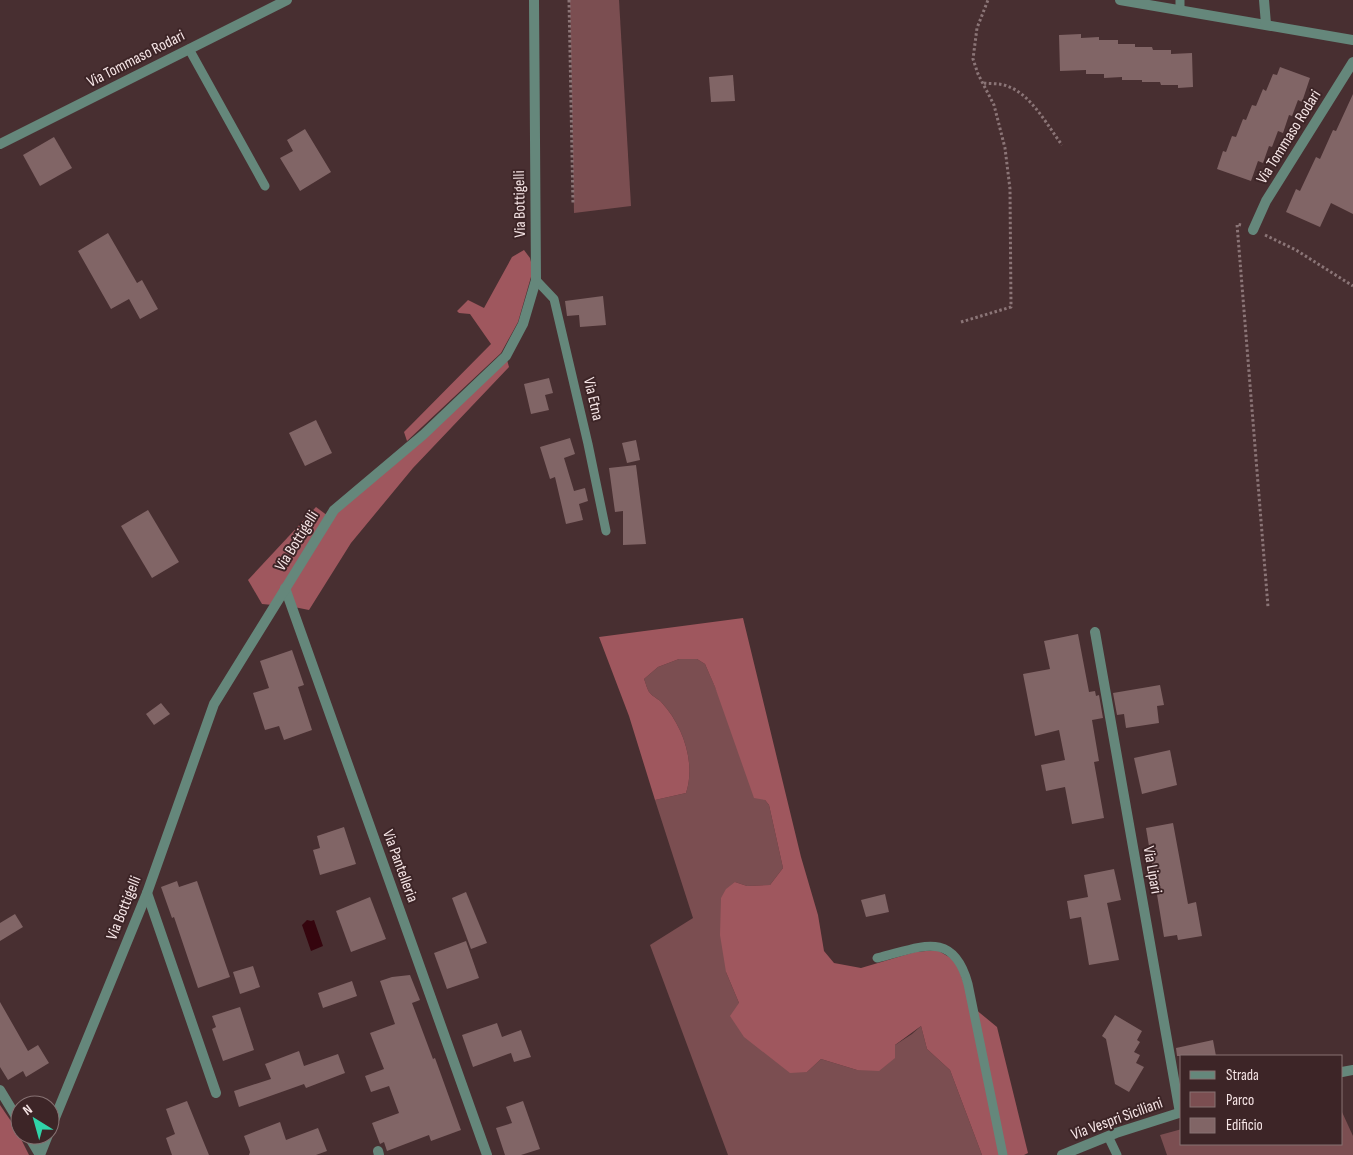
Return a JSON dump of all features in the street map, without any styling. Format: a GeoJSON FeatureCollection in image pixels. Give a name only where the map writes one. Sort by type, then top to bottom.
{"type":"FeatureCollection","features":[{"type":"Feature","properties":{"kind":"street","name":"Via Tommaso Rodari"},"geometry":{"type":"LineString","coordinates":[[0,144],[286,0]]}},
{"type":"Feature","properties":{"kind":"street","name":"Via Bottigelli"},"geometry":{"type":"LineString","coordinates":[[60,1106],[147,893],[214,704],[334,510],[423,435],[506,356],[523,324],[536,280],[534,0]]}},
{"type":"Feature","properties":{"kind":"street"},"geometry":{"type":"LineString","coordinates":[[1120,0],[1180,5],[1266,24],[1353,40]]}},
{"type":"Feature","properties":{"kind":"street"},"geometry":{"type":"LineString","coordinates":[[1264,0],[1266,24]]}},
{"type":"Feature","properties":{"kind":"street","name":"Via Tommaso Rodari"},"geometry":{"type":"LineString","coordinates":[[1254,230],[1266,202],[1353,62]]}},
{"type":"Feature","properties":{"kind":"street","name":"Via Pantelleria"},"geometry":{"type":"LineString","coordinates":[[286,588],[487,1155]]}},
{"type":"Feature","properties":{"kind":"street","name":"Via Lipari"},"geometry":{"type":"LineString","coordinates":[[1095,632],[1180,1106]]}},
{"type":"Feature","properties":{"kind":"street"},"geometry":{"type":"LineString","coordinates":[[147,893],[216,1093]]}},
{"type":"Feature","properties":{"kind":"street"},"geometry":{"type":"LineString","coordinates":[[0,1090],[10,1106]]}},
{"type":"Feature","properties":{"kind":"street","name":"Via Vespri Siciliani"},"geometry":{"type":"LineString","coordinates":[[1062,1155],[1108,1136],[1180,1112]]}},
{"type":"Feature","properties":{"kind":"lane"},"geometry":{"type":"LineString","coordinates":[[189,49],[266,186]]}},
{"type":"Feature","properties":{"kind":"lane","name":"Via Etna"},"geometry":{"type":"LineString","coordinates":[[536,280],[554,299],[606,531]]}},
{"type":"Feature","properties":{"kind":"lane"},"geometry":{"type":"LineString","coordinates":[[877,958],[917,949],[940,947],[953,952],[961,963],[968,984],[1003,1155]]}},
{"type":"Feature","properties":{"kind":"lane"},"geometry":{"type":"LineString","coordinates":[[1108,1136],[1117,1155]]}},
{"type":"Feature","properties":{"kind":"path"},"geometry":{"type":"LineString","coordinates":[[568,0],[573,205]]}},
{"type":"Feature","properties":{"kind":"path"},"geometry":{"type":"LineString","coordinates":[[961,322],[1011,307],[1010,189],[1008,166],[999,118],[975,67],[973,52],[977,28],[988,0]]}},
{"type":"Feature","properties":{"kind":"path"},"geometry":{"type":"LineString","coordinates":[[983,83],[1006,85],[1019,92],[1033,106],[1062,145]]}},
{"type":"Feature","properties":{"kind":"path"},"geometry":{"type":"LineString","coordinates":[[1268,607],[1237,224],[1296,250],[1353,286]]}},
{"type":"Feature","properties":{"kind":"green space"},"geometry":{"type":"Polygon","coordinates":[[[570,0],[619,0],[631,206],[574,213],[570,0]]]}},
{"type":"Feature","properties":{"kind":"green space"},"geometry":{"type":"Polygon","coordinates":[[[679,659],[697,659],[705,664],[765,800],[769,805],[783,868],[770,885],[747,886],[735,882],[726,972],[739,1003],[807,1072],[821,1059],[857,1070],[921,1026],[927,1049],[950,1070],[982,1155],[728,1155],[650,945],[693,918],[655,800],[686,793],[689,770],[686,745],[669,712],[649,692],[644,679],[658,667],[679,659]]]}},
{"type":"Feature","properties":{"kind":"green space"},"geometry":{"type":"Polygon","coordinates":[[[1343,1114],[1353,1136],[1353,1155],[1167,1155],[1160,1135],[1180,1130],[1180,1145],[1343,1145],[1343,1114]]]}},
{"type":"Feature","properties":{"kind":"shaded area"},"geometry":{"type":"Polygon","coordinates":[[[524,250],[530,258],[533,270],[518,322],[501,353],[407,441],[404,432],[491,344],[470,314],[457,311],[468,300],[484,308],[512,257],[524,250]]]}},
{"type":"Feature","properties":{"kind":"shaded area"},"geometry":{"type":"Polygon","coordinates":[[[506,356],[509,367],[413,468],[351,543],[309,610],[294,607],[287,588],[336,510],[506,356]]]}},
{"type":"Feature","properties":{"kind":"shaded area"},"geometry":{"type":"Polygon","coordinates":[[[316,507],[328,516],[273,605],[262,604],[248,580],[316,507]]]}},
{"type":"Feature","properties":{"kind":"shaded area"},"geometry":{"type":"Polygon","coordinates":[[[743,618],[801,857],[818,915],[824,951],[834,963],[861,968],[915,952],[937,950],[956,961],[969,1004],[997,1027],[1028,1153],[1024,1155],[982,1155],[950,1070],[927,1049],[921,1026],[895,1045],[895,1058],[879,1071],[857,1070],[821,1059],[807,1072],[790,1073],[744,1037],[730,1016],[739,1003],[726,972],[720,935],[721,898],[726,889],[735,882],[747,886],[770,885],[783,868],[769,805],[765,800],[754,798],[715,687],[705,664],[697,659],[679,659],[658,667],[644,679],[649,692],[662,703],[676,723],[686,745],[688,757],[689,781],[686,793],[655,800],[629,716],[599,637],[743,618]]]}},
{"type":"Feature","properties":{"kind":"shaded area"},"geometry":{"type":"Polygon","coordinates":[[[307,920],[314,920],[323,946],[311,951],[302,925],[307,920]]]}},
{"type":"Feature","properties":{"kind":"shaded area"},"geometry":{"type":"Polygon","coordinates":[[[0,1105],[10,1120],[10,1145],[24,1145],[29,1155],[0,1155],[0,1105]]]}},
{"type":"Feature","properties":{"kind":"building"},"geometry":{"type":"Polygon","coordinates":[[[1081,34],[1081,38],[1099,37],[1099,40],[1118,40],[1118,44],[1135,44],[1135,47],[1152,47],[1153,50],[1171,50],[1171,54],[1192,53],[1193,87],[1178,88],[1178,85],[1161,85],[1160,82],[1122,80],[1122,77],[1104,78],[1104,74],[1086,74],[1086,70],[1060,71],[1059,35],[1081,34]]]}},
{"type":"Feature","properties":{"kind":"building"},"geometry":{"type":"Polygon","coordinates":[[[1280,67],[1310,78],[1302,102],[1298,100],[1292,116],[1289,115],[1283,133],[1278,131],[1272,147],[1269,146],[1263,163],[1258,161],[1251,181],[1217,169],[1223,151],[1226,152],[1232,136],[1236,137],[1243,119],[1246,120],[1252,105],[1256,106],[1263,89],[1266,91],[1273,74],[1277,75],[1280,67]]]}},
{"type":"Feature","properties":{"kind":"building"},"geometry":{"type":"Polygon","coordinates":[[[733,75],[735,101],[711,102],[709,77],[733,75]]]}},
{"type":"Feature","properties":{"kind":"building"},"geometry":{"type":"Polygon","coordinates":[[[1353,94],[1353,214],[1331,203],[1320,227],[1286,212],[1296,189],[1300,191],[1316,157],[1320,159],[1333,130],[1336,131],[1353,94]]]}},
{"type":"Feature","properties":{"kind":"building"},"geometry":{"type":"Polygon","coordinates":[[[305,129],[331,172],[300,191],[280,158],[293,151],[287,140],[305,129]]]}},
{"type":"Feature","properties":{"kind":"building"},"geometry":{"type":"Polygon","coordinates":[[[54,137],[72,168],[40,186],[23,155],[54,137]]]}},
{"type":"Feature","properties":{"kind":"building"},"geometry":{"type":"Polygon","coordinates":[[[108,233],[137,283],[142,280],[158,309],[140,319],[129,299],[111,309],[78,251],[108,233]]]}},
{"type":"Feature","properties":{"kind":"building"},"geometry":{"type":"Polygon","coordinates":[[[603,296],[606,325],[580,327],[579,315],[567,316],[565,301],[603,296]]]}},
{"type":"Feature","properties":{"kind":"building"},"geometry":{"type":"Polygon","coordinates":[[[549,378],[553,393],[545,395],[549,410],[531,414],[524,384],[549,378]]]}},
{"type":"Feature","properties":{"kind":"building"},"geometry":{"type":"Polygon","coordinates":[[[316,420],[332,453],[305,466],[289,433],[316,420]]]}},
{"type":"Feature","properties":{"kind":"building"},"geometry":{"type":"Polygon","coordinates":[[[570,438],[575,454],[564,458],[574,491],[585,488],[588,501],[579,504],[583,520],[566,524],[555,477],[550,479],[540,447],[570,438]]]}},
{"type":"Feature","properties":{"kind":"building"},"geometry":{"type":"Polygon","coordinates":[[[636,440],[640,460],[627,463],[622,443],[636,440]]]}},
{"type":"Feature","properties":{"kind":"building"},"geometry":{"type":"Polygon","coordinates":[[[636,465],[646,544],[623,545],[623,511],[615,512],[609,468],[636,465]]]}},
{"type":"Feature","properties":{"kind":"building"},"geometry":{"type":"Polygon","coordinates":[[[148,510],[179,562],[152,578],[121,526],[148,510]]]}},
{"type":"Feature","properties":{"kind":"building"},"geometry":{"type":"Polygon","coordinates":[[[1078,634],[1089,692],[1095,691],[1096,696],[1099,695],[1103,718],[1092,720],[1099,761],[1094,762],[1104,818],[1072,824],[1065,787],[1046,791],[1041,765],[1065,760],[1059,730],[1035,736],[1023,674],[1050,669],[1044,641],[1078,634]]]}},
{"type":"Feature","properties":{"kind":"building"},"geometry":{"type":"Polygon","coordinates":[[[292,650],[304,685],[298,687],[312,730],[284,740],[279,726],[265,730],[253,693],[269,688],[260,661],[292,650]]]}},
{"type":"Feature","properties":{"kind":"building"},"geometry":{"type":"Polygon","coordinates":[[[1160,685],[1164,705],[1157,706],[1159,723],[1126,728],[1124,714],[1117,715],[1113,693],[1160,685]]]}},
{"type":"Feature","properties":{"kind":"building"},"geometry":{"type":"Polygon","coordinates":[[[161,703],[170,714],[154,725],[146,714],[161,703]]]}},
{"type":"Feature","properties":{"kind":"building"},"geometry":{"type":"Polygon","coordinates":[[[1170,750],[1177,785],[1142,794],[1134,758],[1170,750]]]}},
{"type":"Feature","properties":{"kind":"building"},"geometry":{"type":"Polygon","coordinates":[[[1173,823],[1188,904],[1196,902],[1202,936],[1178,940],[1177,935],[1164,937],[1146,828],[1173,823]]]}},
{"type":"Feature","properties":{"kind":"building"},"geometry":{"type":"Polygon","coordinates":[[[344,827],[356,864],[320,875],[313,850],[320,848],[317,836],[344,827]]]}},
{"type":"Feature","properties":{"kind":"building"},"geometry":{"type":"Polygon","coordinates":[[[1114,869],[1121,900],[1107,903],[1119,960],[1089,965],[1081,917],[1070,919],[1067,901],[1088,897],[1084,875],[1114,869]]]}},
{"type":"Feature","properties":{"kind":"building"},"geometry":{"type":"Polygon","coordinates":[[[177,881],[179,887],[197,881],[230,977],[198,988],[174,917],[172,918],[161,887],[177,881]]]}},
{"type":"Feature","properties":{"kind":"building"},"geometry":{"type":"Polygon","coordinates":[[[466,892],[487,943],[471,949],[452,898],[466,892]]]}},
{"type":"Feature","properties":{"kind":"building"},"geometry":{"type":"Polygon","coordinates":[[[885,894],[889,912],[866,917],[861,900],[885,894]]]}},
{"type":"Feature","properties":{"kind":"building"},"geometry":{"type":"Polygon","coordinates":[[[370,897],[386,939],[351,952],[336,911],[370,897]]]}},
{"type":"Feature","properties":{"kind":"building"},"geometry":{"type":"Polygon","coordinates":[[[15,914],[23,927],[0,941],[0,923],[15,914]]]}},
{"type":"Feature","properties":{"kind":"building"},"geometry":{"type":"Polygon","coordinates":[[[466,941],[479,978],[447,989],[434,953],[466,941]]]}},
{"type":"Feature","properties":{"kind":"building"},"geometry":{"type":"Polygon","coordinates":[[[253,966],[260,987],[240,994],[233,972],[253,966]]]}},
{"type":"Feature","properties":{"kind":"building"},"geometry":{"type":"Polygon","coordinates":[[[410,975],[420,1000],[412,1003],[433,1059],[435,1058],[461,1130],[431,1141],[429,1135],[387,1151],[384,1142],[380,1144],[372,1123],[399,1113],[389,1086],[371,1092],[365,1076],[384,1069],[370,1033],[395,1024],[380,981],[392,977],[410,975]]]}},
{"type":"Feature","properties":{"kind":"building"},"geometry":{"type":"Polygon","coordinates":[[[352,981],[357,996],[323,1008],[318,993],[352,981]]]}},
{"type":"Feature","properties":{"kind":"building"},"geometry":{"type":"Polygon","coordinates":[[[0,1002],[28,1051],[38,1045],[49,1063],[26,1077],[23,1071],[8,1080],[0,1067],[0,1002]]]}},
{"type":"Feature","properties":{"kind":"building"},"geometry":{"type":"Polygon","coordinates":[[[240,1007],[254,1050],[223,1061],[212,1029],[216,1027],[212,1016],[240,1007]]]}},
{"type":"Feature","properties":{"kind":"building"},"geometry":{"type":"Polygon","coordinates":[[[1115,1015],[1142,1031],[1137,1040],[1140,1042],[1134,1052],[1140,1055],[1136,1063],[1144,1067],[1129,1092],[1115,1084],[1106,1039],[1102,1036],[1115,1015]]]}},
{"type":"Feature","properties":{"kind":"building"},"geometry":{"type":"Polygon","coordinates":[[[497,1023],[502,1037],[521,1030],[531,1057],[514,1062],[511,1053],[473,1067],[462,1035],[497,1023]]]}},
{"type":"Feature","properties":{"kind":"building"},"geometry":{"type":"Polygon","coordinates":[[[1213,1040],[1216,1055],[1177,1056],[1176,1048],[1213,1040]]]}},
{"type":"Feature","properties":{"kind":"building"},"geometry":{"type":"Polygon","coordinates":[[[299,1051],[304,1066],[338,1054],[345,1073],[306,1088],[304,1084],[239,1107],[234,1091],[271,1079],[265,1064],[299,1051]]]}},
{"type":"Feature","properties":{"kind":"building"},"geometry":{"type":"Polygon","coordinates":[[[187,1101],[209,1155],[172,1155],[166,1138],[175,1134],[166,1109],[187,1101]]]}},
{"type":"Feature","properties":{"kind":"building"},"geometry":{"type":"Polygon","coordinates":[[[523,1101],[540,1149],[521,1155],[505,1155],[496,1128],[512,1123],[506,1107],[523,1101]]]}},
{"type":"Feature","properties":{"kind":"building"},"geometry":{"type":"Polygon","coordinates":[[[280,1122],[286,1140],[318,1128],[327,1151],[316,1155],[249,1155],[250,1152],[244,1136],[280,1122]]]}}]}
